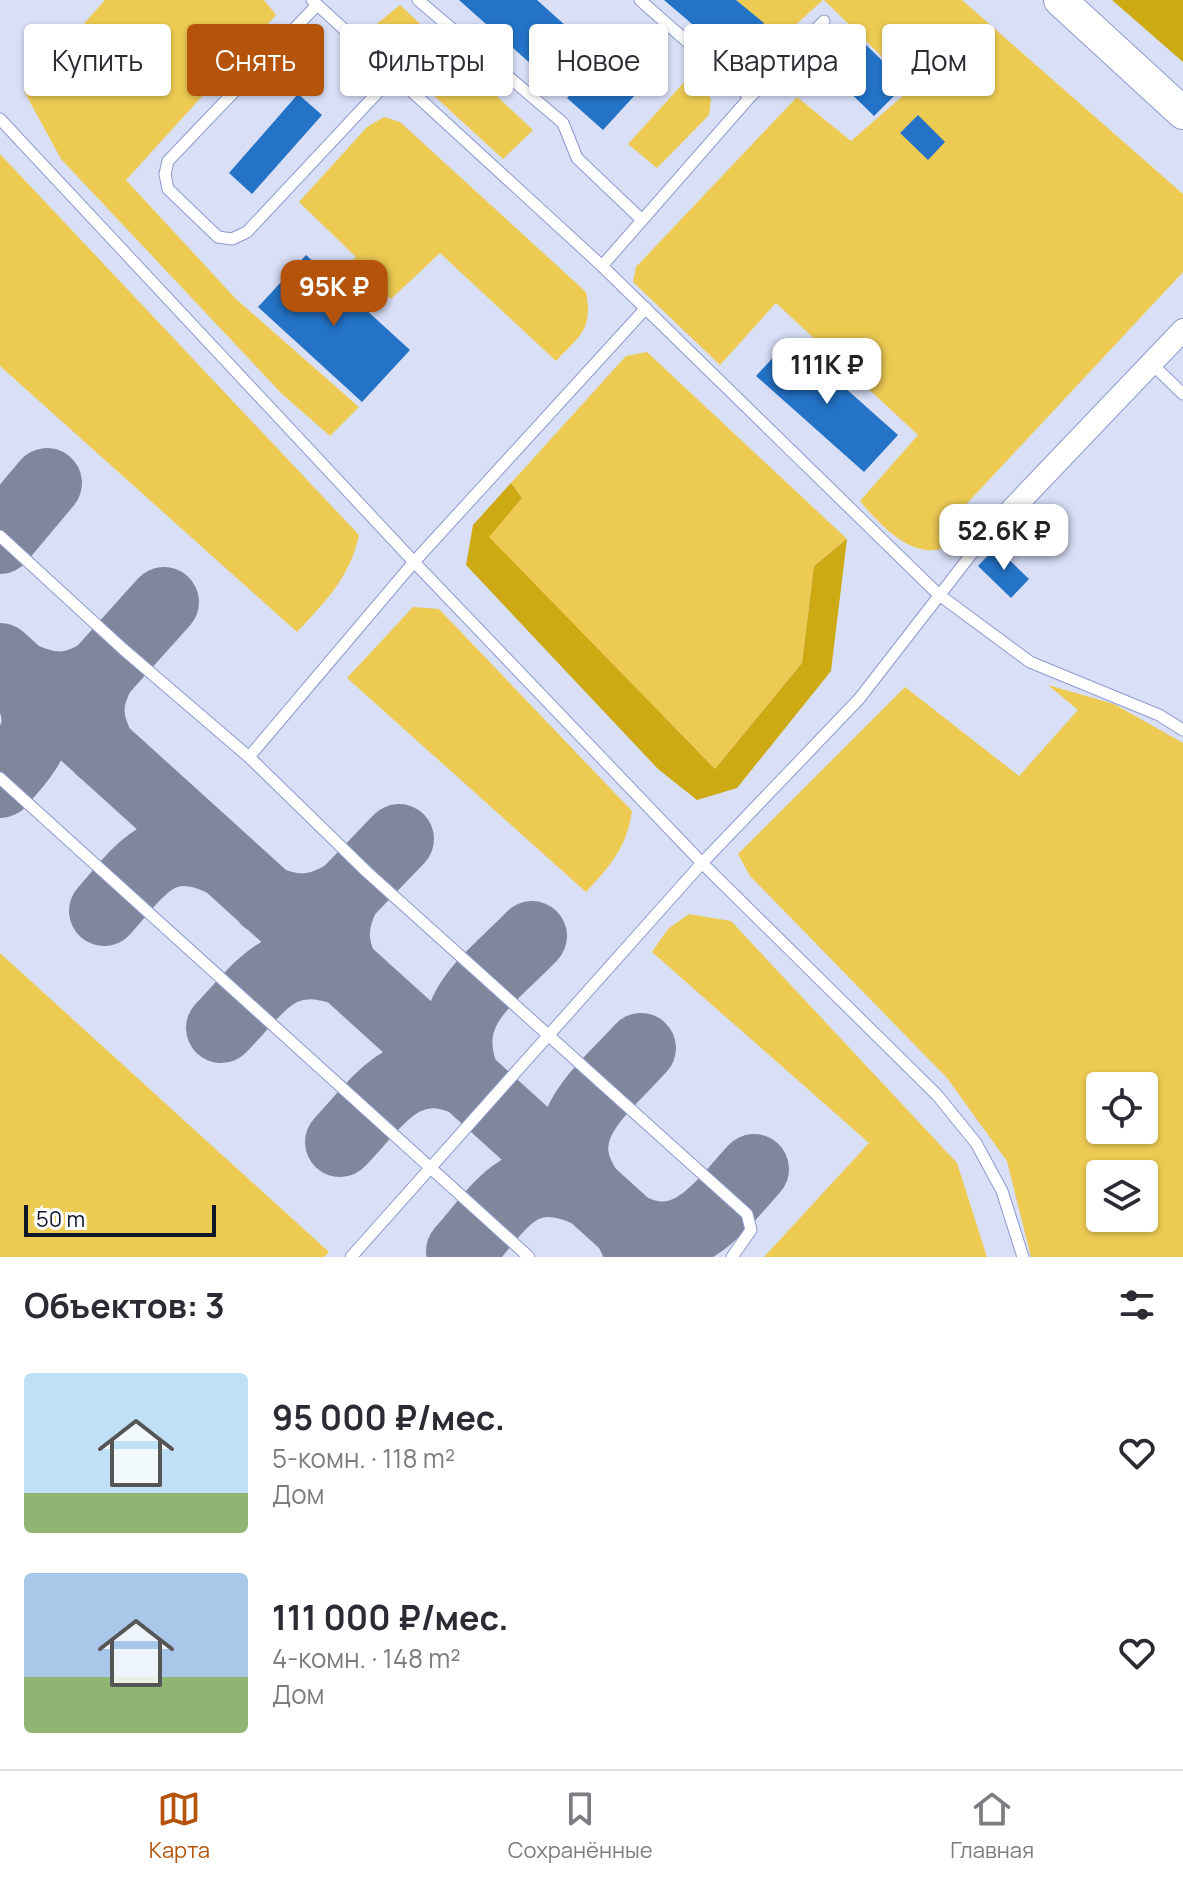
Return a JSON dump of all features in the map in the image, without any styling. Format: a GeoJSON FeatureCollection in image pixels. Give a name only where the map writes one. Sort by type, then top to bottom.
{"type":"FeatureCollection","features":[{"type":"Feature","properties":{"kind":"main road"},"geometry":{"type":"LineString","coordinates":[[1060,0],[1183,113]]}},
{"type":"Feature","properties":{"kind":"street"},"geometry":{"type":"LineString","coordinates":[[980,543],[1183,330]]}},
{"type":"Feature","properties":{"kind":"lane"},"geometry":{"type":"LineString","coordinates":[[418,0],[563,123],[577,158],[642,220]]}},
{"type":"Feature","properties":{"kind":"lane"},"geometry":{"type":"LineString","coordinates":[[640,0],[750,97]]}},
{"type":"Feature","properties":{"kind":"lane"},"geometry":{"type":"LineString","coordinates":[[340,26],[314,2],[168,161],[165,174],[168,189],[218,237],[232,239],[247,232],[374,96]]}},
{"type":"Feature","properties":{"kind":"lane"},"geometry":{"type":"LineString","coordinates":[[602,266],[750,97],[824,21]]}},
{"type":"Feature","properties":{"kind":"lane"},"geometry":{"type":"LineString","coordinates":[[417,96],[646,308],[938,594],[1030,662],[1159,715],[1183,730]]}},
{"type":"Feature","properties":{"kind":"lane"},"geometry":{"type":"LineString","coordinates":[[0,119],[414,562],[702,863],[937,1095],[976,1143],[1002,1191],[1023,1257]]}},
{"type":"Feature","properties":{"kind":"lane"},"geometry":{"type":"LineString","coordinates":[[249,757],[414,562],[646,308]]}},
{"type":"Feature","properties":{"kind":"lane"},"geometry":{"type":"LineString","coordinates":[[1151,363],[1183,394]]}},
{"type":"Feature","properties":{"kind":"lane"},"geometry":{"type":"LineString","coordinates":[[0,536],[123,649],[249,757],[367,872],[747,1214],[751,1230],[732,1257]]}},
{"type":"Feature","properties":{"kind":"lane"},"geometry":{"type":"LineString","coordinates":[[351,1257],[702,863],[859,699],[980,543]]}},
{"type":"Feature","properties":{"kind":"lane"},"geometry":{"type":"LineString","coordinates":[[0,778],[529,1257]]}},
{"type":"Feature","properties":{"kind":"shaded area"},"geometry":{"type":"Polygon","coordinates":[[[105,0],[264,0],[276,15],[268,24],[187,24],[187,96],[202,96],[126,180],[236,299],[359,407],[330,436],[282,394],[61,159],[27,96],[171,96],[171,24],[84,24],[105,0]]]}},
{"type":"Feature","properties":{"kind":"shaded area"},"geometry":{"type":"Polygon","coordinates":[[[736,0],[823,0],[797,24],[763,24],[736,0]]]}},
{"type":"Feature","properties":{"kind":"shaded area"},"geometry":{"type":"Polygon","coordinates":[[[824,0],[962,0],[989,24],[882,24],[882,57],[866,41],[866,24],[849,24],[824,0]]]}},
{"type":"Feature","properties":{"kind":"shaded area"},"geometry":{"type":"Polygon","coordinates":[[[1112,0],[1183,0],[1183,62],[1112,0]]]}},
{"type":"Feature","properties":{"kind":"shaded area"},"geometry":{"type":"Polygon","coordinates":[[[400,5],[420,24],[377,24],[400,5]]]}},
{"type":"Feature","properties":{"kind":"shaded area"},"geometry":{"type":"Polygon","coordinates":[[[995,29],[1183,194],[1183,272],[958,513],[968,530],[954,543],[939,550],[924,550],[896,537],[860,501],[918,435],[776,303],[720,365],[633,282],[636,267],[797,97],[851,141],[903,96],[995,96],[995,29]]]}},
{"type":"Feature","properties":{"kind":"shaded area"},"geometry":{"type":"Polygon","coordinates":[[[684,82],[684,96],[711,98],[709,115],[657,168],[628,144],[684,82]]]}},
{"type":"Feature","properties":{"kind":"shaded area"},"geometry":{"type":"Polygon","coordinates":[[[434,96],[497,96],[533,130],[503,159],[434,96]]]}},
{"type":"Feature","properties":{"kind":"shaded area"},"geometry":{"type":"Polygon","coordinates":[[[384,117],[400,122],[586,292],[588,315],[583,331],[556,361],[440,253],[391,299],[348,264],[356,257],[299,202],[367,127],[384,117]]]}},
{"type":"Feature","properties":{"kind":"shaded area"},"geometry":{"type":"Polygon","coordinates":[[[0,154],[359,535],[343,576],[297,632],[0,366],[0,154]]]}},
{"type":"Feature","properties":{"kind":"shaded area"},"geometry":{"type":"Polygon","coordinates":[[[647,352],[847,539],[814,566],[802,663],[715,769],[488,537],[522,498],[511,483],[626,356],[647,352]]]}},
{"type":"Feature","properties":{"kind":"shaded area"},"geometry":{"type":"Polygon","coordinates":[[[511,483],[522,498],[489,537],[715,769],[802,663],[814,566],[847,539],[831,671],[737,788],[697,800],[658,769],[466,565],[473,525],[511,483]]]}},
{"type":"Feature","properties":{"kind":"shaded area"},"geometry":{"type":"Polygon","coordinates":[[[413,607],[439,609],[632,811],[626,835],[616,855],[586,892],[347,678],[413,607]]]}},
{"type":"Feature","properties":{"kind":"shaded area"},"geometry":{"type":"Polygon","coordinates":[[[1048,685],[1114,704],[1183,743],[1183,1257],[1031,1257],[1007,1161],[947,1078],[750,876],[738,854],[905,687],[1019,776],[1078,710],[1048,685]]]}},
{"type":"Feature","properties":{"kind":"shaded area"},"geometry":{"type":"Polygon","coordinates":[[[689,914],[731,921],[957,1163],[987,1257],[764,1257],[869,1143],[652,952],[668,929],[689,914]]]}},
{"type":"Feature","properties":{"kind":"shaded area"},"geometry":{"type":"Polygon","coordinates":[[[0,953],[329,1252],[324,1257],[0,1257],[0,953]]]}},
{"type":"Feature","properties":{"kind":"building"},"geometry":{"type":"Polygon","coordinates":[[[459,0],[537,0],[564,24],[529,24],[529,62],[513,48],[513,24],[486,24],[459,0]]]}},
{"type":"Feature","properties":{"kind":"building"},"geometry":{"type":"Polygon","coordinates":[[[664,0],[736,0],[764,23],[763,24],[692,24],[664,0]]]}},
{"type":"Feature","properties":{"kind":"building"},"geometry":{"type":"Polygon","coordinates":[[[866,45],[882,60],[882,96],[894,96],[874,116],[854,96],[866,96],[866,45]]]}},
{"type":"Feature","properties":{"kind":"building"},"geometry":{"type":"Polygon","coordinates":[[[296,96],[322,115],[252,194],[229,173],[296,96]]]}},
{"type":"Feature","properties":{"kind":"building"},"geometry":{"type":"Polygon","coordinates":[[[569,96],[634,96],[603,130],[567,98],[569,96]]]}},
{"type":"Feature","properties":{"kind":"building"},"geometry":{"type":"Polygon","coordinates":[[[918,115],[945,142],[928,160],[900,133],[918,115]]]}},
{"type":"Feature","properties":{"kind":"building"},"geometry":{"type":"Polygon","coordinates":[[[306,255],[410,350],[362,402],[258,307],[306,255]]]}},
{"type":"Feature","properties":{"kind":"building"},"geometry":{"type":"Polygon","coordinates":[[[790,339],[898,435],[864,472],[756,376],[790,339]]]}},
{"type":"Feature","properties":{"kind":"building"},"geometry":{"type":"Polygon","coordinates":[[[996,547],[1029,579],[1011,598],[978,566],[996,547]]]}},
{"type":"Feature","properties":{"kind":"taxiway"},"geometry":{"type":"LineString","coordinates":[[0,539],[47,483]]}},
{"type":"Feature","properties":{"kind":"taxiway"},"geometry":{"type":"LineString","coordinates":[[101,672],[164,602]]}},
{"type":"Feature","properties":{"kind":"taxiway"},"geometry":{"type":"LineString","coordinates":[[0,658],[628,1227]]}},
{"type":"Feature","properties":{"kind":"taxiway"},"geometry":{"type":"LineString","coordinates":[[0,783],[22,756],[35,732],[37,719],[34,705],[17,674],[49,686],[69,686],[101,672],[92,692],[90,721],[102,751]]}},
{"type":"Feature","properties":{"kind":"taxiway"},"geometry":{"type":"LineString","coordinates":[[346,894],[399,839]]}},
{"type":"Feature","properties":{"kind":"taxiway"},"geometry":{"type":"LineString","coordinates":[[104,911],[142,869],[169,853],[184,851],[203,854],[224,862]]}},
{"type":"Feature","properties":{"kind":"taxiway"},"geometry":{"type":"LineString","coordinates":[[221,1028],[261,986],[288,968],[303,964],[322,965],[344,971],[335,932],[346,894],[326,904],[307,908],[288,907],[266,900]]}},
{"type":"Feature","properties":{"kind":"taxiway"},"geometry":{"type":"LineString","coordinates":[[340,1142],[380,1098],[409,1078],[445,1074],[466,1081],[459,1056],[458,1035],[462,1016],[484,984],[532,936]]}},
{"type":"Feature","properties":{"kind":"taxiway"},"geometry":{"type":"LineString","coordinates":[[461,1251],[502,1204],[515,1192],[530,1185],[547,1182],[566,1184],[590,1193],[578,1171],[573,1151],[576,1132],[583,1114],[595,1097],[641,1048]]}},
{"type":"Feature","properties":{"kind":"taxiway"},"geometry":{"type":"LineString","coordinates":[[642,1257],[628,1227],[649,1235],[684,1233],[713,1213],[754,1169]]}}]}
